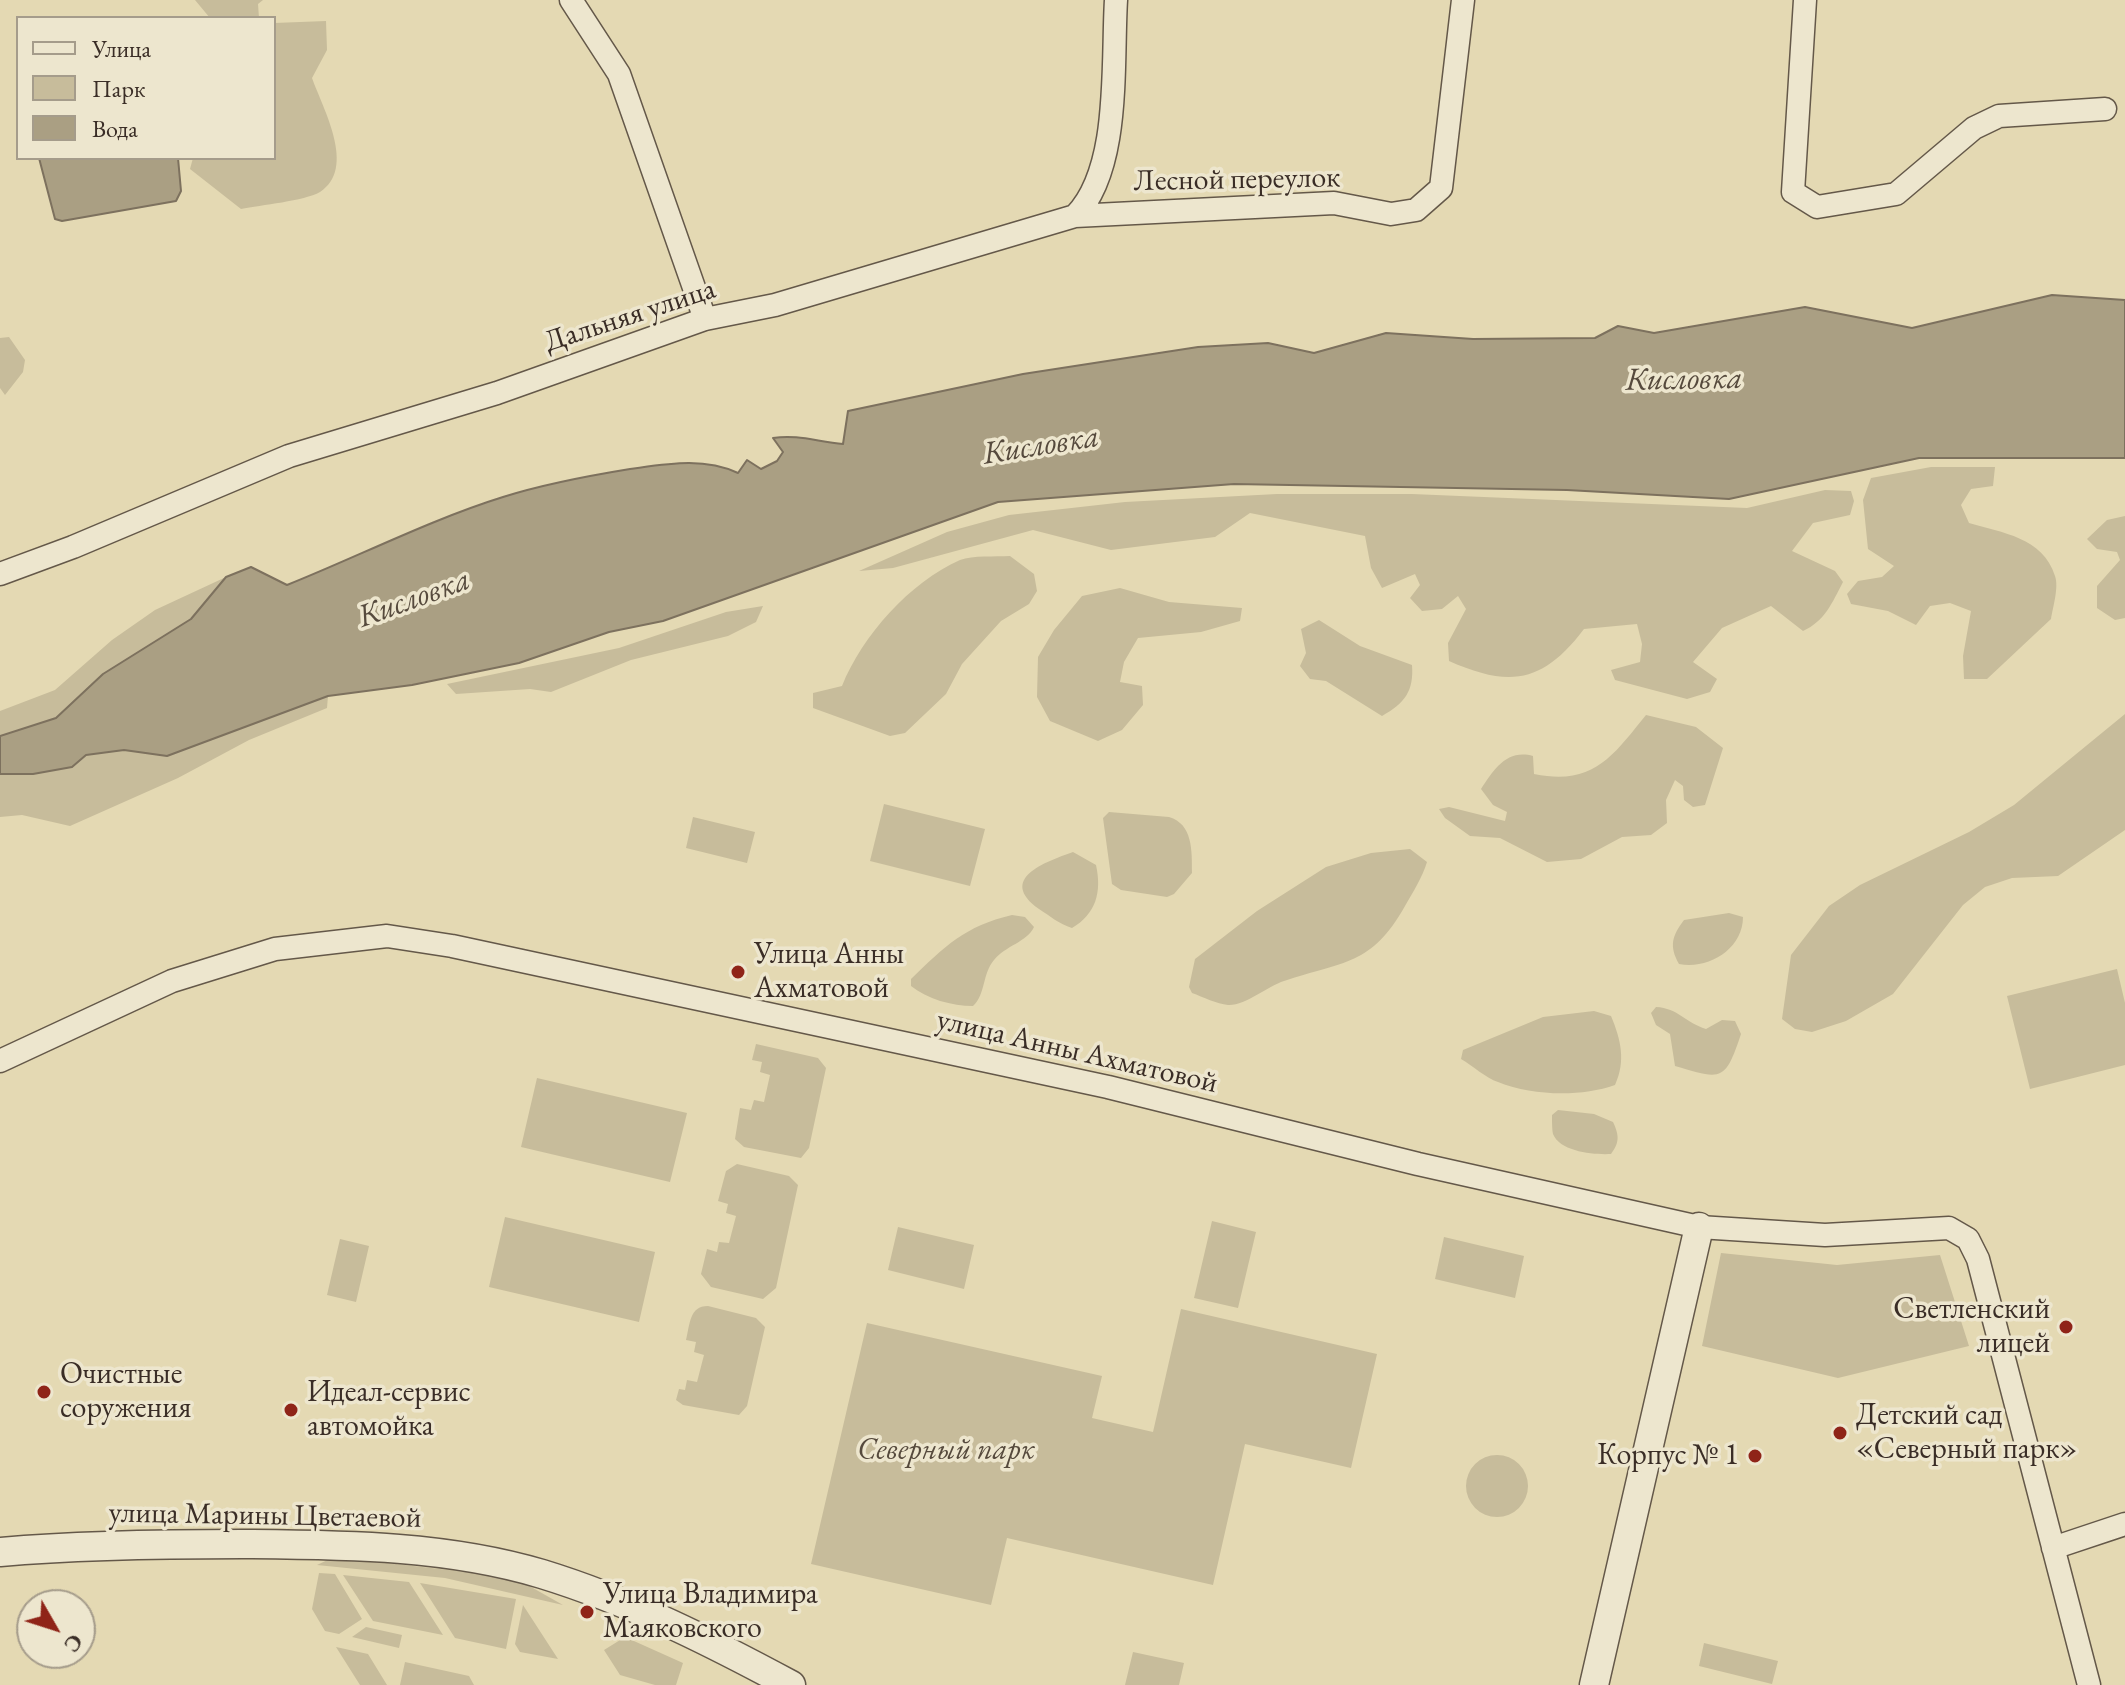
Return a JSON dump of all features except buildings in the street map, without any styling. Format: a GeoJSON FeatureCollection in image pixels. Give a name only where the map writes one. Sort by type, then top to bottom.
{"type":"FeatureCollection","features":[{"type":"Feature","properties":{"kind":"street"},"geometry":{"type":"LineString","coordinates":[[571,0],[619,74],[705,319]]}},
{"type":"Feature","properties":{"kind":"street"},"geometry":{"type":"LineString","coordinates":[[1075,216],[1089,202],[1107,158],[1116,0]]}},
{"type":"Feature","properties":{"kind":"street","name":"Лесной переулок"},"geometry":{"type":"LineString","coordinates":[[1075,216],[1334,203],[1391,214],[1416,210],[1441,188],[1463,0]]}},
{"type":"Feature","properties":{"kind":"street"},"geometry":{"type":"LineString","coordinates":[[1805,0],[1793,192],[1817,207],[1896,194],[1974,128],[1999,116],[2105,109]]}},
{"type":"Feature","properties":{"kind":"street","name":"Дальняя улица"},"geometry":{"type":"LineString","coordinates":[[0,574],[73,547],[289,456],[497,393],[705,319],[775,305],[1075,216]]}},
{"type":"Feature","properties":{"kind":"street","name":"улица Анны Ахматовой"},"geometry":{"type":"LineString","coordinates":[[0,1061],[199,970],[275,949],[387,936],[452,946],[1108,1087],[1418,1164],[1699,1227],[1825,1235],[1949,1228],[1968,1239],[1978,1259],[2053,1548]]}},
{"type":"Feature","properties":{"kind":"street"},"geometry":{"type":"LineString","coordinates":[[1594,1685],[1699,1227]]}},
{"type":"Feature","properties":{"kind":"street"},"geometry":{"type":"LineString","coordinates":[[2089,1685],[2053,1548],[2125,1524]]}},
{"type":"Feature","properties":{"kind":"street","name":"улица Марины Цветаевой"},"geometry":{"type":"LineString","coordinates":[[0,1552],[309,1545],[412,1549],[483,1560],[540,1574],[609,1597],[701,1637],[791,1685]]}},
{"type":"Feature","properties":{"kind":"green space"},"geometry":{"type":"Polygon","coordinates":[[[195,0],[263,0],[258,4],[259,16],[208,16],[195,0]]]}},
{"type":"Feature","properties":{"kind":"green space"},"geometry":{"type":"Polygon","coordinates":[[[326,21],[327,50],[312,78],[334,138],[336,168],[331,181],[320,192],[241,209],[190,169],[192,160],[276,160],[276,23],[326,21]]]}},
{"type":"Feature","properties":{"kind":"green space"},"geometry":{"type":"Polygon","coordinates":[[[9,337],[25,360],[23,372],[5,395],[0,388],[0,338],[9,337]]]}},
{"type":"Feature","properties":{"kind":"green space"},"geometry":{"type":"Polygon","coordinates":[[[1931,467],[1995,467],[1993,486],[1971,489],[1961,505],[1969,523],[2008,534],[2031,545],[2049,563],[2055,576],[2051,619],[1987,679],[1964,679],[1963,656],[1971,611],[1950,603],[1930,606],[1916,625],[1888,611],[1851,604],[1847,594],[1858,581],[1882,577],[1894,566],[1868,549],[1863,500],[1871,478],[1931,467]]]}},
{"type":"Feature","properties":{"kind":"green space"},"geometry":{"type":"Polygon","coordinates":[[[1825,490],[1851,491],[1854,501],[1850,515],[1813,523],[1792,551],[1835,571],[1843,582],[1827,611],[1803,631],[1771,606],[1722,628],[1693,662],[1717,679],[1710,692],[1687,699],[1615,680],[1611,670],[1640,662],[1642,644],[1637,624],[1584,629],[1554,661],[1524,675],[1490,675],[1449,661],[1448,643],[1466,609],[1458,596],[1442,609],[1422,611],[1410,598],[1420,585],[1415,574],[1382,588],[1371,568],[1365,536],[1250,513],[1215,537],[1111,550],[1033,530],[893,568],[859,571],[947,532],[1009,515],[1125,502],[1277,494],[1412,494],[1747,508],[1825,490]]]}},
{"type":"Feature","properties":{"kind":"green space"},"geometry":{"type":"Polygon","coordinates":[[[2125,516],[2125,618],[2115,620],[2097,608],[2097,586],[2120,560],[2117,552],[2097,549],[2087,539],[2107,520],[2125,516]]]}},
{"type":"Feature","properties":{"kind":"green space"},"geometry":{"type":"Polygon","coordinates":[[[1010,556],[1034,574],[1037,591],[1029,604],[1001,621],[962,664],[946,694],[905,733],[890,736],[813,708],[813,693],[842,686],[875,630],[923,582],[960,560],[1010,556]]]}},
{"type":"Feature","properties":{"kind":"green space"},"geometry":{"type":"Polygon","coordinates":[[[226,577],[191,619],[103,674],[56,718],[0,736],[0,711],[55,690],[112,640],[155,610],[226,577]]]}},
{"type":"Feature","properties":{"kind":"green space"},"geometry":{"type":"Polygon","coordinates":[[[1120,588],[1169,602],[1242,608],[1240,621],[1201,632],[1138,638],[1124,662],[1120,682],[1142,686],[1143,705],[1122,730],[1098,741],[1050,721],[1037,697],[1038,657],[1054,630],[1082,596],[1120,588]]]}},
{"type":"Feature","properties":{"kind":"green space"},"geometry":{"type":"Polygon","coordinates":[[[763,606],[756,622],[728,636],[631,660],[551,692],[530,689],[456,694],[447,684],[619,648],[726,612],[763,606]]]}},
{"type":"Feature","properties":{"kind":"green space"},"geometry":{"type":"Polygon","coordinates":[[[1319,620],[1360,646],[1412,665],[1409,689],[1397,706],[1382,716],[1326,681],[1310,679],[1300,666],[1306,653],[1301,629],[1319,620]]]}},
{"type":"Feature","properties":{"kind":"green space"},"geometry":{"type":"Polygon","coordinates":[[[328,696],[327,708],[249,740],[178,778],[70,826],[22,815],[0,817],[0,774],[33,774],[71,767],[86,755],[124,750],[167,756],[328,696]]]}},
{"type":"Feature","properties":{"kind":"green space"},"geometry":{"type":"Polygon","coordinates":[[[2125,714],[2125,830],[2058,876],[2012,878],[1985,887],[1963,905],[1893,994],[1846,1021],[1812,1032],[1795,1029],[1782,1019],[1791,955],[1829,906],[1860,885],[1969,832],[2014,805],[2125,714]]]}},
{"type":"Feature","properties":{"kind":"green space"},"geometry":{"type":"Polygon","coordinates":[[[1646,715],[1696,727],[1723,748],[1705,805],[1693,807],[1684,800],[1683,786],[1675,780],[1666,800],[1667,823],[1651,835],[1622,837],[1581,859],[1547,862],[1500,838],[1470,836],[1445,818],[1439,809],[1449,807],[1505,821],[1507,812],[1493,805],[1481,789],[1508,758],[1533,756],[1534,774],[1554,777],[1586,772],[1611,755],[1646,715]]]}},
{"type":"Feature","properties":{"kind":"green space"},"geometry":{"type":"Polygon","coordinates":[[[884,804],[985,829],[970,886],[870,861],[884,804]]]}},
{"type":"Feature","properties":{"kind":"green space"},"geometry":{"type":"Polygon","coordinates":[[[1109,812],[1169,817],[1183,826],[1190,839],[1192,873],[1174,894],[1167,897],[1121,890],[1112,884],[1103,818],[1109,812]]]}},
{"type":"Feature","properties":{"kind":"green space"},"geometry":{"type":"Polygon","coordinates":[[[693,817],[755,832],[747,863],[686,848],[693,817]]]}},
{"type":"Feature","properties":{"kind":"green space"},"geometry":{"type":"Polygon","coordinates":[[[1410,849],[1427,862],[1423,874],[1392,926],[1368,951],[1340,964],[1278,984],[1235,1004],[1219,1003],[1192,993],[1189,987],[1195,959],[1257,911],[1326,867],[1371,853],[1410,849]]]}},
{"type":"Feature","properties":{"kind":"green space"},"geometry":{"type":"Polygon","coordinates":[[[1073,852],[1096,865],[1098,884],[1092,909],[1072,928],[1039,909],[1027,898],[1023,889],[1024,880],[1030,873],[1073,852]]]}},
{"type":"Feature","properties":{"kind":"green space"},"geometry":{"type":"Polygon","coordinates":[[[1729,913],[1743,917],[1737,939],[1730,948],[1701,964],[1679,964],[1673,941],[1684,920],[1729,913]]]}},
{"type":"Feature","properties":{"kind":"green space"},"geometry":{"type":"Polygon","coordinates":[[[1012,915],[1025,917],[1034,927],[1026,937],[994,960],[973,1006],[940,1001],[911,986],[911,979],[968,931],[1012,915]]]}},
{"type":"Feature","properties":{"kind":"green space"},"geometry":{"type":"Polygon","coordinates":[[[2117,969],[2125,1003],[2125,1065],[2030,1089],[2007,996],[2117,969]]]}},
{"type":"Feature","properties":{"kind":"green space"},"geometry":{"type":"Polygon","coordinates":[[[1656,1007],[1670,1010],[1706,1029],[1722,1020],[1735,1021],[1741,1034],[1725,1069],[1712,1075],[1675,1066],[1670,1034],[1656,1025],[1651,1013],[1656,1007]]]}},
{"type":"Feature","properties":{"kind":"green space"},"geometry":{"type":"Polygon","coordinates":[[[1594,1011],[1611,1016],[1617,1034],[1621,1059],[1615,1085],[1572,1093],[1526,1090],[1493,1080],[1461,1059],[1463,1050],[1543,1017],[1594,1011]]]}},
{"type":"Feature","properties":{"kind":"green space"},"geometry":{"type":"Polygon","coordinates":[[[756,1044],[818,1058],[826,1068],[809,1148],[801,1158],[744,1147],[735,1139],[740,1108],[751,1110],[754,1100],[764,1102],[770,1075],[760,1072],[762,1062],[752,1060],[756,1044]]]}},
{"type":"Feature","properties":{"kind":"green space"},"geometry":{"type":"Polygon","coordinates":[[[537,1078],[687,1113],[670,1182],[521,1147],[537,1078]]]}},
{"type":"Feature","properties":{"kind":"green space"},"geometry":{"type":"Polygon","coordinates":[[[1558,1110],[1594,1114],[1613,1122],[1618,1138],[1611,1154],[1579,1151],[1563,1145],[1553,1134],[1552,1115],[1558,1110]]]}},
{"type":"Feature","properties":{"kind":"green space"},"geometry":{"type":"Polygon","coordinates":[[[737,1164],[789,1176],[798,1185],[776,1288],[763,1299],[711,1287],[701,1274],[707,1249],[717,1252],[719,1242],[729,1243],[736,1216],[726,1213],[728,1204],[718,1201],[726,1171],[737,1164]]]}},
{"type":"Feature","properties":{"kind":"green space"},"geometry":{"type":"Polygon","coordinates":[[[505,1217],[655,1252],[639,1322],[489,1287],[505,1217]]]}},
{"type":"Feature","properties":{"kind":"green space"},"geometry":{"type":"Polygon","coordinates":[[[1212,1221],[1256,1232],[1238,1308],[1194,1298],[1212,1221]]]}},
{"type":"Feature","properties":{"kind":"green space"},"geometry":{"type":"Polygon","coordinates":[[[898,1227],[974,1245],[964,1289],[888,1270],[898,1227]]]}},
{"type":"Feature","properties":{"kind":"green space"},"geometry":{"type":"Polygon","coordinates":[[[1444,1237],[1524,1256],[1515,1298],[1435,1279],[1444,1237]]]}},
{"type":"Feature","properties":{"kind":"green space"},"geometry":{"type":"Polygon","coordinates":[[[340,1239],[369,1246],[356,1302],[327,1295],[340,1239]]]}},
{"type":"Feature","properties":{"kind":"green space"},"geometry":{"type":"Polygon","coordinates":[[[1721,1253],[1837,1265],[1940,1255],[1969,1346],[1838,1378],[1702,1346],[1721,1253]]]}},
{"type":"Feature","properties":{"kind":"green space"},"geometry":{"type":"Polygon","coordinates":[[[708,1306],[756,1318],[765,1327],[747,1406],[739,1415],[683,1405],[676,1400],[679,1389],[685,1390],[687,1380],[697,1382],[704,1355],[694,1352],[696,1342],[686,1340],[694,1313],[708,1306]]]}},
{"type":"Feature","properties":{"kind":"green space","name":"Северный парк"},"geometry":{"type":"Polygon","coordinates":[[[1181,1309],[1377,1354],[1351,1468],[1245,1444],[1213,1585],[1007,1538],[991,1605],[811,1564],[867,1323],[1102,1376],[1092,1418],[1153,1432],[1181,1309]]]}},
{"type":"Feature","properties":{"kind":"green space"},"geometry":{"type":"Polygon","coordinates":[[[1497,1455],[1519,1464],[1528,1486],[1519,1508],[1497,1517],[1475,1508],[1466,1486],[1475,1464],[1497,1455]]]}},
{"type":"Feature","properties":{"kind":"green space"},"geometry":{"type":"Polygon","coordinates":[[[334,1557],[484,1574],[524,1583],[563,1605],[445,1578],[317,1565],[334,1557]]]}},
{"type":"Feature","properties":{"kind":"green space"},"geometry":{"type":"Polygon","coordinates":[[[319,1573],[335,1574],[362,1619],[339,1634],[325,1631],[312,1609],[319,1573]]]}},
{"type":"Feature","properties":{"kind":"green space"},"geometry":{"type":"Polygon","coordinates":[[[343,1575],[409,1582],[443,1635],[373,1621],[343,1575]]]}},
{"type":"Feature","properties":{"kind":"green space"},"geometry":{"type":"Polygon","coordinates":[[[420,1583],[516,1599],[506,1649],[455,1638],[420,1583]]]}},
{"type":"Feature","properties":{"kind":"green space"},"geometry":{"type":"Polygon","coordinates":[[[523,1605],[558,1659],[520,1652],[515,1644],[523,1605]]]}},
{"type":"Feature","properties":{"kind":"green space"},"geometry":{"type":"Polygon","coordinates":[[[366,1627],[402,1635],[399,1648],[352,1637],[366,1627]]]}},
{"type":"Feature","properties":{"kind":"green space"},"geometry":{"type":"Polygon","coordinates":[[[625,1637],[683,1663],[676,1685],[655,1685],[620,1675],[604,1650],[625,1637]]]}},
{"type":"Feature","properties":{"kind":"green space"},"geometry":{"type":"Polygon","coordinates":[[[1704,1643],[1778,1661],[1772,1684],[1699,1666],[1704,1643]]]}},
{"type":"Feature","properties":{"kind":"green space"},"geometry":{"type":"Polygon","coordinates":[[[336,1647],[368,1654],[387,1685],[360,1685],[336,1647]]]}},
{"type":"Feature","properties":{"kind":"green space"},"geometry":{"type":"Polygon","coordinates":[[[1133,1652],[1184,1663],[1179,1685],[1125,1685],[1133,1652]]]}},
{"type":"Feature","properties":{"kind":"green space"},"geometry":{"type":"Polygon","coordinates":[[[405,1662],[469,1676],[474,1685],[400,1685],[405,1662]]]}},
{"type":"Feature","properties":{"kind":"water"},"geometry":{"type":"Polygon","coordinates":[[[40,160],[178,160],[181,191],[176,201],[62,221],[55,219],[40,160]]]}},
{"type":"Feature","properties":{"kind":"water","name":"Кисловка"},"geometry":{"type":"Polygon","coordinates":[[[2052,295],[2125,300],[2125,458],[1919,458],[1729,499],[1567,490],[1234,484],[998,502],[663,621],[609,632],[519,663],[412,685],[328,696],[167,756],[124,750],[86,755],[72,767],[33,774],[0,774],[0,736],[56,718],[103,674],[191,619],[226,577],[251,567],[287,585],[476,506],[534,488],[582,478],[685,463],[712,465],[738,473],[747,460],[761,469],[777,461],[783,452],[773,438],[843,444],[848,411],[1023,374],[1198,347],[1268,343],[1314,353],[1386,333],[1473,339],[1595,338],[1618,326],[1654,333],[1805,307],[1912,328],[2052,295]]]}},
{"type":"Feature","properties":{"kind":"place","name":"Улица Анны Ахматовой"},"geometry":{"type":"Point","coordinates":[738,972]}},
{"type":"Feature","properties":{"kind":"place","name":"Светленский лицей"},"geometry":{"type":"Point","coordinates":[2066,1327]}},
{"type":"Feature","properties":{"kind":"place","name":"Очистные соружения"},"geometry":{"type":"Point","coordinates":[44,1392]}},
{"type":"Feature","properties":{"kind":"place","name":"Идеал-сервис автомойка"},"geometry":{"type":"Point","coordinates":[291,1410]}},
{"type":"Feature","properties":{"kind":"place","name":"Детский сад «Северный парк»"},"geometry":{"type":"Point","coordinates":[1840,1433]}},
{"type":"Feature","properties":{"kind":"place","name":"Корпус № 1"},"geometry":{"type":"Point","coordinates":[1755,1456]}},
{"type":"Feature","properties":{"kind":"place","name":"Улица Владимира Маяковского"},"geometry":{"type":"Point","coordinates":[587,1612]}}]}
